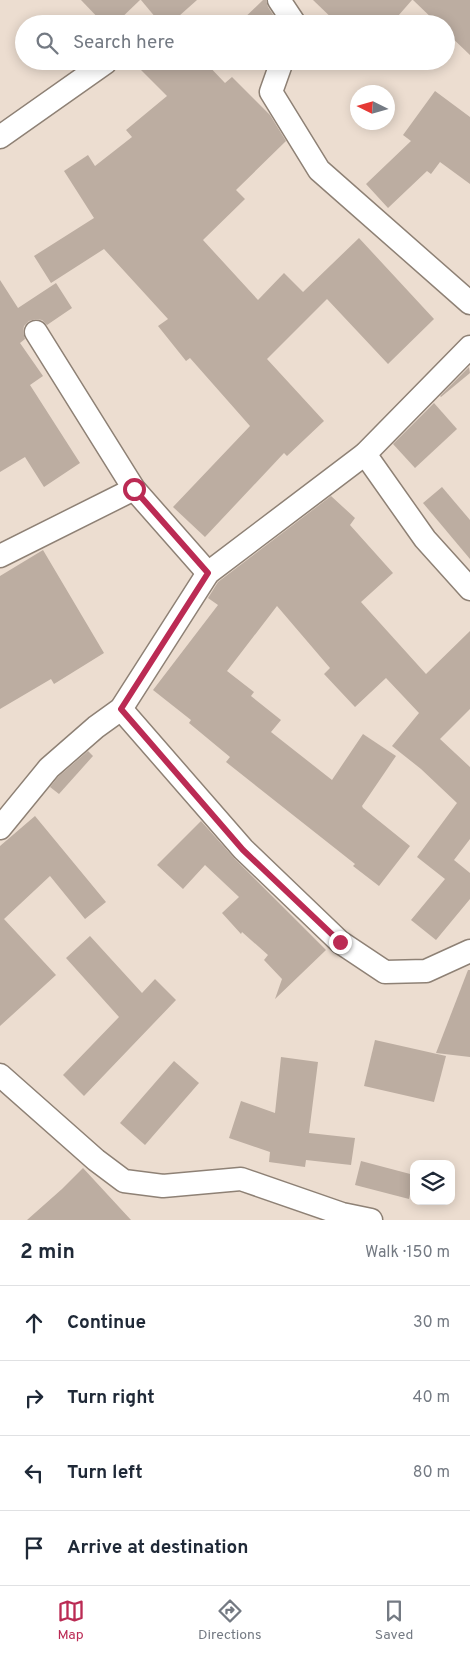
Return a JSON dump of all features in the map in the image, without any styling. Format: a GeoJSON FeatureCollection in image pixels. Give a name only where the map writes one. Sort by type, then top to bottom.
{"type":"FeatureCollection","features":[{"type":"Feature","properties":{"kind":"street"},"geometry":{"type":"LineString","coordinates":[[279,0],[289,15]]}},
{"type":"Feature","properties":{"kind":"street"},"geometry":{"type":"LineString","coordinates":[[0,137],[94,70]]}},
{"type":"Feature","properties":{"kind":"street"},"geometry":{"type":"LineString","coordinates":[[279,70],[271,92],[319,170],[470,303]]}},
{"type":"Feature","properties":{"kind":"street"},"geometry":{"type":"LineString","coordinates":[[36,332],[134,489],[208,573]]}},
{"type":"Feature","properties":{"kind":"street"},"geometry":{"type":"LineString","coordinates":[[0,828],[49,768],[96,727],[121,709],[208,573],[365,454],[470,347]]}},
{"type":"Feature","properties":{"kind":"street"},"geometry":{"type":"LineString","coordinates":[[365,454],[425,539],[470,589]]}},
{"type":"Feature","properties":{"kind":"street"},"geometry":{"type":"LineString","coordinates":[[0,556],[134,489]]}},
{"type":"Feature","properties":{"kind":"street"},"geometry":{"type":"LineString","coordinates":[[121,709],[243,850],[340,942],[384,972],[426,971],[470,951]]}},
{"type":"Feature","properties":{"kind":"street"},"geometry":{"type":"LineString","coordinates":[[0,1075],[96,1160],[124,1181],[163,1186],[242,1179],[342,1214],[371,1220]]}},
{"type":"Feature","properties":{"kind":"building"},"geometry":{"type":"Polygon","coordinates":[[[81,0],[140,0],[124,15],[95,15],[81,0]]]}},
{"type":"Feature","properties":{"kind":"building"},"geometry":{"type":"Polygon","coordinates":[[[141,0],[197,0],[180,15],[154,15],[141,0]]]}},
{"type":"Feature","properties":{"kind":"building"},"geometry":{"type":"Polygon","coordinates":[[[263,0],[266,0],[273,15],[247,15],[263,0]]]}},
{"type":"Feature","properties":{"kind":"building"},"geometry":{"type":"Polygon","coordinates":[[[313,0],[412,0],[399,15],[329,15],[313,0]]]}},
{"type":"Feature","properties":{"kind":"building"},"geometry":{"type":"Polygon","coordinates":[[[413,0],[470,0],[470,55],[455,41],[455,15],[429,15],[413,0]]]}},
{"type":"Feature","properties":{"kind":"building"},"geometry":{"type":"Polygon","coordinates":[[[141,70],[213,70],[225,83],[232,77],[270,115],[286,141],[236,190],[245,199],[203,240],[258,300],[284,273],[303,292],[359,238],[434,319],[388,364],[327,299],[267,359],[324,421],[287,456],[284,453],[205,537],[173,507],[250,426],[190,358],[186,361],[158,326],[168,319],[104,249],[51,283],[34,256],[94,218],[64,171],[88,155],[95,166],[132,137],[126,130],[167,96],[141,70]]]}},
{"type":"Feature","properties":{"kind":"building"},"geometry":{"type":"Polygon","coordinates":[[[435,91],[470,117],[470,184],[440,162],[431,174],[427,171],[388,208],[366,184],[411,141],[403,135],[435,91]]]}},
{"type":"Feature","properties":{"kind":"building"},"geometry":{"type":"Polygon","coordinates":[[[0,280],[18,308],[56,283],[72,308],[47,325],[42,320],[29,321],[24,326],[25,339],[20,343],[43,376],[30,385],[80,463],[44,487],[25,457],[0,472],[0,280]]]}},
{"type":"Feature","properties":{"kind":"building"},"geometry":{"type":"Polygon","coordinates":[[[469,367],[470,373],[441,397],[440,396],[469,367]]]}},
{"type":"Feature","properties":{"kind":"building"},"geometry":{"type":"Polygon","coordinates":[[[434,403],[457,429],[415,468],[393,444],[434,403]]]}},
{"type":"Feature","properties":{"kind":"building"},"geometry":{"type":"Polygon","coordinates":[[[442,487],[470,520],[470,559],[423,503],[442,487]]]}},
{"type":"Feature","properties":{"kind":"building"},"geometry":{"type":"Polygon","coordinates":[[[331,496],[355,518],[350,525],[393,573],[361,602],[426,674],[470,631],[470,709],[440,739],[470,767],[470,839],[454,860],[470,873],[470,899],[436,940],[411,920],[445,879],[417,857],[457,803],[421,769],[392,746],[419,713],[386,678],[355,707],[324,674],[330,668],[277,606],[227,671],[254,692],[251,696],[281,720],[271,732],[332,780],[363,734],[396,756],[362,806],[410,846],[379,886],[353,866],[355,864],[226,762],[230,757],[189,723],[191,720],[153,690],[218,605],[208,598],[218,582],[331,496]]]}},
{"type":"Feature","properties":{"kind":"building"},"geometry":{"type":"Polygon","coordinates":[[[43,550],[104,653],[54,684],[51,679],[0,709],[0,576],[43,550]]]}},
{"type":"Feature","properties":{"kind":"building"},"geometry":{"type":"Polygon","coordinates":[[[88,751],[93,756],[59,794],[50,787],[58,777],[88,751]]]}},
{"type":"Feature","properties":{"kind":"building"},"geometry":{"type":"Polygon","coordinates":[[[35,816],[106,902],[85,919],[50,876],[4,919],[56,975],[0,1026],[0,846],[35,816]]]}},
{"type":"Feature","properties":{"kind":"building"},"geometry":{"type":"Polygon","coordinates":[[[201,821],[234,858],[326,950],[275,999],[282,979],[264,960],[268,955],[242,932],[241,934],[222,913],[239,897],[205,865],[183,889],[157,865],[201,821]]]}},
{"type":"Feature","properties":{"kind":"building"},"geometry":{"type":"Polygon","coordinates":[[[90,936],[142,993],[155,979],[176,1000],[84,1096],[63,1075],[119,1017],[66,958],[90,936]]]}},
{"type":"Feature","properties":{"kind":"building"},"geometry":{"type":"Polygon","coordinates":[[[468,970],[470,970],[470,1057],[436,1053],[468,970]]]}},
{"type":"Feature","properties":{"kind":"building"},"geometry":{"type":"Polygon","coordinates":[[[375,1040],[446,1056],[434,1102],[364,1086],[375,1040]]]}},
{"type":"Feature","properties":{"kind":"building"},"geometry":{"type":"Polygon","coordinates":[[[281,1057],[318,1062],[309,1133],[355,1138],[351,1165],[306,1160],[305,1167],[269,1162],[270,1152],[229,1138],[241,1101],[275,1113],[281,1057]]]}},
{"type":"Feature","properties":{"kind":"building"},"geometry":{"type":"Polygon","coordinates":[[[174,1061],[199,1083],[145,1145],[120,1123],[174,1061]]]}},
{"type":"Feature","properties":{"kind":"building"},"geometry":{"type":"Polygon","coordinates":[[[361,1161],[410,1174],[409,1199],[355,1185],[361,1161]]]}},
{"type":"Feature","properties":{"kind":"building"},"geometry":{"type":"Polygon","coordinates":[[[83,1168],[131,1220],[27,1220],[62,1189],[83,1168]]]}},
{"type":"Feature","properties":{"kind":"route"},"geometry":{"type":"LineString","coordinates":[[134,489],[208,573],[121,709],[243,850],[340,942]]}}]}
